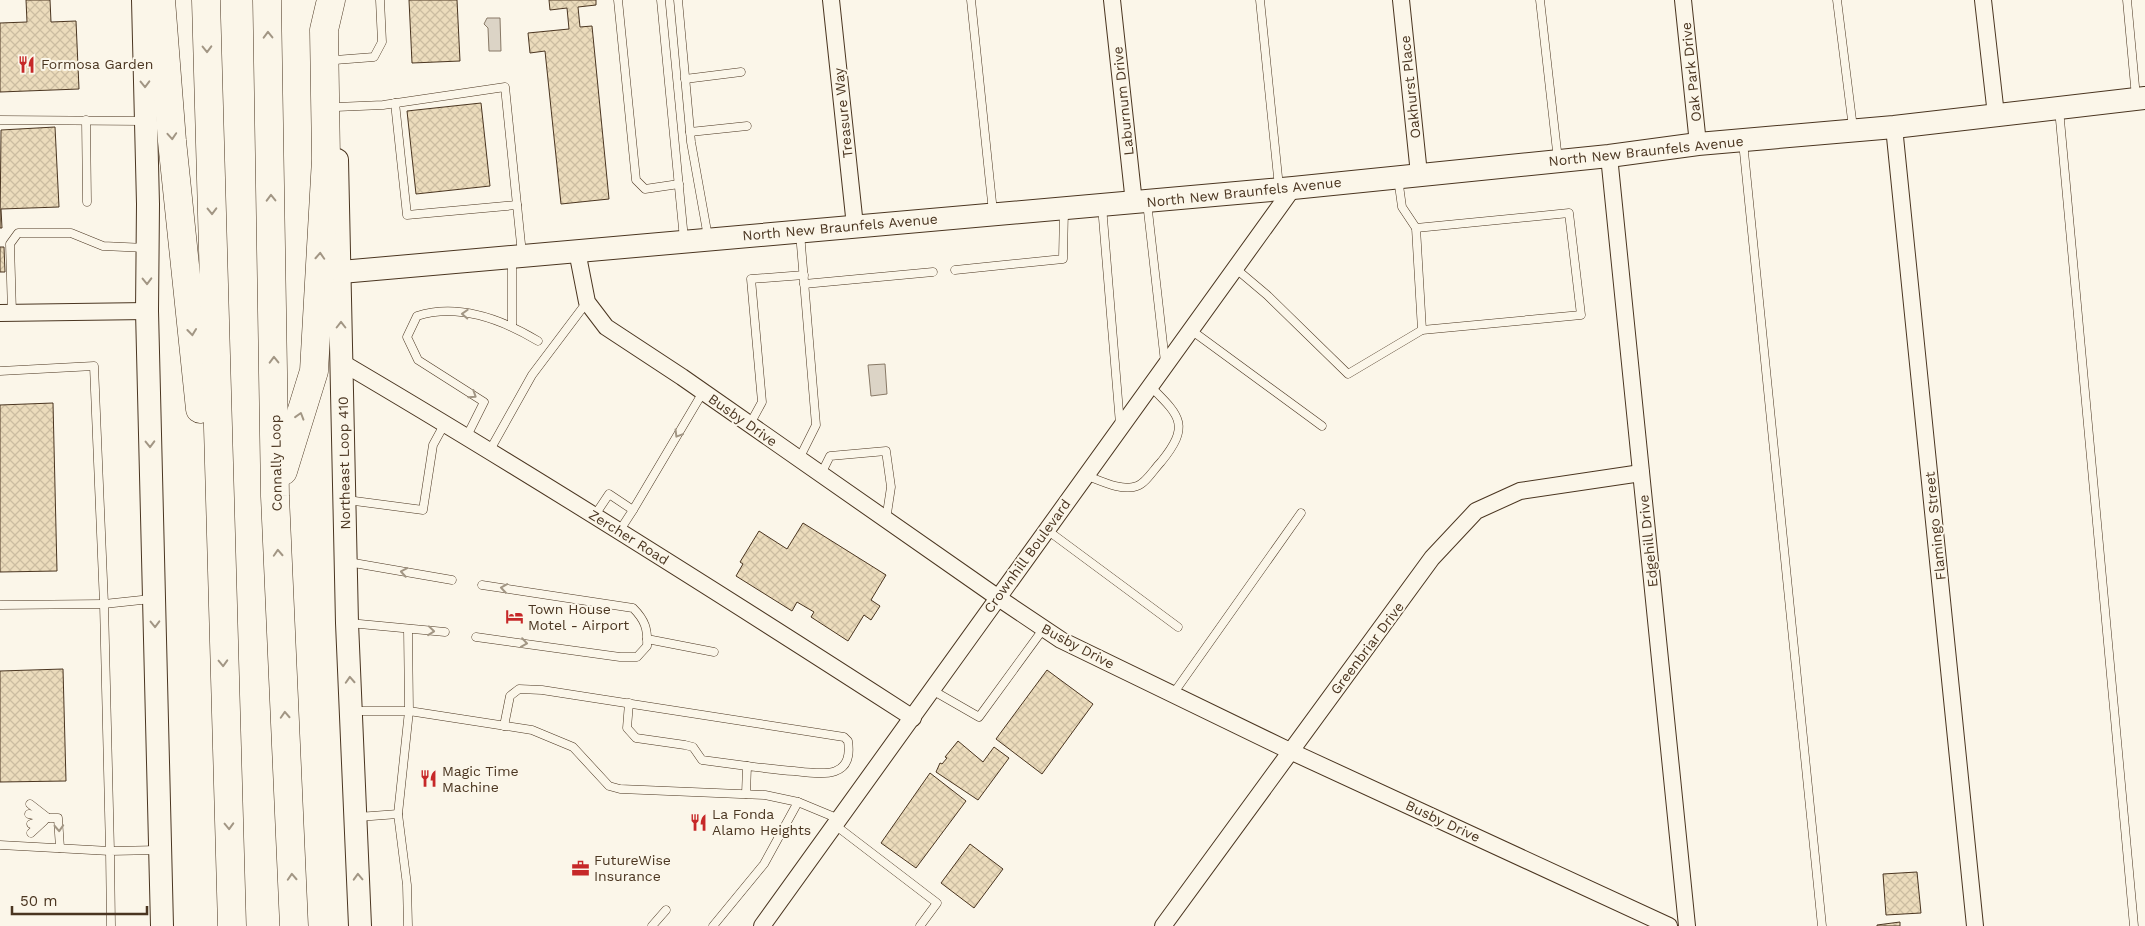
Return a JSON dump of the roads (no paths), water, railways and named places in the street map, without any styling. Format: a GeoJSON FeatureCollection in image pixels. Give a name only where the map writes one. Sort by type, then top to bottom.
{"type":"FeatureCollection","features":[{"type":"Feature","properties":{"kind":"highway"},"geometry":{"type":"LineString","coordinates":[[161,0],[172,141],[222,614]]}},
{"type":"Feature","properties":{"kind":"highway"},"geometry":{"type":"LineString","coordinates":[[206,0],[232,926]]}},
{"type":"Feature","properties":{"kind":"highway","name":"Connally Loop"},"geometry":{"type":"LineString","coordinates":[[267,0],[275,496],[294,926]]}},
{"type":"Feature","properties":{"kind":"highway"},"geometry":{"type":"LineString","coordinates":[[275,496],[314,371],[326,159],[324,30],[332,0]]}},
{"type":"Feature","properties":{"kind":"main road"},"geometry":{"type":"LineString","coordinates":[[143,0],[147,311],[162,926]]}},
{"type":"Feature","properties":{"kind":"main road","name":"Northeast Loop 410"},"geometry":{"type":"LineString","coordinates":[[332,0],[341,272],[341,362],[347,623],[360,926]]}},
{"type":"Feature","properties":{"kind":"main road","name":"North New Braunfels Avenue"},"geometry":{"type":"LineString","coordinates":[[341,272],[1286,188],[1609,156],[1698,144],[1894,126],[2141,99]]}},
{"type":"Feature","properties":{"kind":"street","name":"Treasure Way"},"geometry":{"type":"LineString","coordinates":[[831,0],[855,226]]}},
{"type":"Feature","properties":{"kind":"street","name":"Laburnum Drive"},"geometry":{"type":"LineString","coordinates":[[1112,0],[1140,202]]}},
{"type":"Feature","properties":{"kind":"street","name":"Oakhurst Place"},"geometry":{"type":"LineString","coordinates":[[1401,0],[1409,176]]}},
{"type":"Feature","properties":{"kind":"street","name":"Oak Park Drive"},"geometry":{"type":"LineString","coordinates":[[1683,0],[1698,144]]}},
{"type":"Feature","properties":{"kind":"street"},"geometry":{"type":"LineString","coordinates":[[1983,0],[1996,115]]}},
{"type":"Feature","properties":{"kind":"street","name":"Flamingo Street"},"geometry":{"type":"LineString","coordinates":[[1894,126],[1975,926]]}},
{"type":"Feature","properties":{"kind":"street","name":"Edgehill Drive"},"geometry":{"type":"LineString","coordinates":[[1609,156],[1687,926]]}},
{"type":"Feature","properties":{"kind":"street","name":"Crownhill Boulevard"},"geometry":{"type":"LineString","coordinates":[[762,926],[1235,268],[1286,188]]}},
{"type":"Feature","properties":{"kind":"street","name":"Busby Drive"},"geometry":{"type":"LineString","coordinates":[[577,251],[587,302],[606,327],[750,424],[1061,640],[1290,751],[1669,926]]}},
{"type":"Feature","properties":{"kind":"street"},"geometry":{"type":"LineString","coordinates":[[6,313],[147,311]]}},
{"type":"Feature","properties":{"kind":"street","name":"Zercher Road"},"geometry":{"type":"LineString","coordinates":[[341,362],[445,422],[620,530],[913,718]]}},
{"type":"Feature","properties":{"kind":"street","name":"Greenbriar Drive"},"geometry":{"type":"LineString","coordinates":[[1163,926],[1432,558],[1476,512],[1520,491],[1641,473]]}},
{"type":"Feature","properties":{"kind":"lane"},"geometry":{"type":"LineString","coordinates":[[335,60],[374,57],[382,42],[380,0]]}},
{"type":"Feature","properties":{"kind":"lane"},"geometry":{"type":"LineString","coordinates":[[618,0],[636,180],[645,190],[679,184]]}},
{"type":"Feature","properties":{"kind":"lane"},"geometry":{"type":"LineString","coordinates":[[661,0],[684,241]]}},
{"type":"Feature","properties":{"kind":"lane"},"geometry":{"type":"LineString","coordinates":[[678,0],[690,132],[708,239]]}},
{"type":"Feature","properties":{"kind":"lane"},"geometry":{"type":"LineString","coordinates":[[971,0],[993,214]]}},
{"type":"Feature","properties":{"kind":"lane"},"geometry":{"type":"LineString","coordinates":[[1260,0],[1286,188]]}},
{"type":"Feature","properties":{"kind":"lane"},"geometry":{"type":"LineString","coordinates":[[1540,0],[1558,161]]}},
{"type":"Feature","properties":{"kind":"lane"},"geometry":{"type":"LineString","coordinates":[[1838,0],[1853,130]]}},
{"type":"Feature","properties":{"kind":"lane"},"geometry":{"type":"LineString","coordinates":[[2127,0],[2141,99]]}},
{"type":"Feature","properties":{"kind":"lane"},"geometry":{"type":"LineString","coordinates":[[685,79],[742,72]]}},
{"type":"Feature","properties":{"kind":"lane"},"geometry":{"type":"LineString","coordinates":[[336,107],[395,103],[505,87],[517,205],[512,325]]}},
{"type":"Feature","properties":{"kind":"lane"},"geometry":{"type":"LineString","coordinates":[[395,103],[407,215],[517,205]]}},
{"type":"Feature","properties":{"kind":"lane"},"geometry":{"type":"LineString","coordinates":[[2058,107],[2134,926]]}},
{"type":"Feature","properties":{"kind":"lane"},"geometry":{"type":"LineString","coordinates":[[0,120],[146,121]]}},
{"type":"Feature","properties":{"kind":"lane"},"geometry":{"type":"LineString","coordinates":[[86,120],[87,202]]}},
{"type":"Feature","properties":{"kind":"lane"},"geometry":{"type":"LineString","coordinates":[[690,132],[747,126]]}},
{"type":"Feature","properties":{"kind":"lane"},"geometry":{"type":"LineString","coordinates":[[1742,140],[1822,926]]}},
{"type":"Feature","properties":{"kind":"lane"},"geometry":{"type":"LineString","coordinates":[[1409,176],[1402,207],[1416,228],[1422,330]]}},
{"type":"Feature","properties":{"kind":"lane"},"geometry":{"type":"LineString","coordinates":[[1140,202],[1165,364]]}},
{"type":"Feature","properties":{"kind":"lane"},"geometry":{"type":"LineString","coordinates":[[1102,205],[1120,426]]}},
{"type":"Feature","properties":{"kind":"lane"},"geometry":{"type":"LineString","coordinates":[[955,270],[1063,259],[1064,208]]}},
{"type":"Feature","properties":{"kind":"lane"},"geometry":{"type":"LineString","coordinates":[[1235,268],[1267,295],[1348,374],[1422,330],[1581,315],[1568,213],[1416,228]]}},
{"type":"Feature","properties":{"kind":"lane"},"geometry":{"type":"LineString","coordinates":[[799,459],[816,425],[800,231]]}},
{"type":"Feature","properties":{"kind":"lane"},"geometry":{"type":"LineString","coordinates":[[6,313],[10,244],[18,233],[70,232],[103,246],[146,248]]}},
{"type":"Feature","properties":{"kind":"lane"},"geometry":{"type":"LineString","coordinates":[[804,284],[933,272]]}},
{"type":"Feature","properties":{"kind":"lane"},"geometry":{"type":"LineString","coordinates":[[750,424],[762,402],[751,279],[804,274]]}},
{"type":"Feature","properties":{"kind":"lane"},"geometry":{"type":"LineString","coordinates":[[490,450],[532,375],[587,302]]}},
{"type":"Feature","properties":{"kind":"lane"},"geometry":{"type":"LineString","coordinates":[[467,436],[484,402],[418,360],[407,337],[417,316],[429,312],[480,314],[512,325],[538,341]]}},
{"type":"Feature","properties":{"kind":"lane"},"geometry":{"type":"LineString","coordinates":[[1190,330],[1322,426]]}},
{"type":"Feature","properties":{"kind":"lane"},"geometry":{"type":"LineString","coordinates":[[0,371],[94,366],[104,604],[111,926]]}},
{"type":"Feature","properties":{"kind":"lane"},"geometry":{"type":"LineString","coordinates":[[1085,475],[1120,487],[1137,486],[1148,477],[1171,449],[1178,437],[1179,425],[1172,409],[1149,386]]}},
{"type":"Feature","properties":{"kind":"lane"},"geometry":{"type":"LineString","coordinates":[[620,530],[703,392]]}},
{"type":"Feature","properties":{"kind":"lane"},"geometry":{"type":"LineString","coordinates":[[345,500],[423,510],[433,445],[445,422]]}},
{"type":"Feature","properties":{"kind":"lane"},"geometry":{"type":"LineString","coordinates":[[821,474],[830,456],[886,451],[890,487],[886,520]]}},
{"type":"Feature","properties":{"kind":"lane"},"geometry":{"type":"LineString","coordinates":[[595,515],[609,494],[633,510]]}},
{"type":"Feature","properties":{"kind":"lane"},"geometry":{"type":"LineString","coordinates":[[1173,694],[1301,513]]}},
{"type":"Feature","properties":{"kind":"lane"},"geometry":{"type":"LineString","coordinates":[[1046,530],[1178,627]]}},
{"type":"Feature","properties":{"kind":"lane"},"geometry":{"type":"LineString","coordinates":[[346,562],[452,580]]}},
{"type":"Feature","properties":{"kind":"lane"},"geometry":{"type":"LineString","coordinates":[[476,637],[638,657],[647,646],[643,619],[633,608],[482,585]]}},
{"type":"Feature","properties":{"kind":"lane"},"geometry":{"type":"LineString","coordinates":[[0,605],[104,604],[154,599]]}},
{"type":"Feature","properties":{"kind":"lane"},"geometry":{"type":"LineString","coordinates":[[347,623],[445,632]]}},
{"type":"Feature","properties":{"kind":"lane"},"geometry":{"type":"LineString","coordinates":[[408,628],[410,711],[398,814],[407,885],[408,926]]}},
{"type":"Feature","properties":{"kind":"lane"},"geometry":{"type":"LineString","coordinates":[[932,690],[979,718],[1044,628]]}},
{"type":"Feature","properties":{"kind":"lane"},"geometry":{"type":"LineString","coordinates":[[647,639],[714,652]]}},
{"type":"Feature","properties":{"kind":"lane"},"geometry":{"type":"LineString","coordinates":[[504,726],[510,696],[520,689],[542,690],[629,703],[844,737],[848,741],[848,761],[839,771],[825,775],[702,760],[694,747],[636,738],[627,728],[629,703]]}},
{"type":"Feature","properties":{"kind":"lane"},"geometry":{"type":"LineString","coordinates":[[351,711],[410,711],[532,730],[573,747],[609,786],[620,789],[765,795],[798,802],[837,822],[937,903],[920,926]]}},
{"type":"Feature","properties":{"kind":"lane"},"geometry":{"type":"LineString","coordinates":[[746,794],[747,766]]}},
{"type":"Feature","properties":{"kind":"lane"},"geometry":{"type":"LineString","coordinates":[[713,926],[764,864],[798,802]]}},
{"type":"Feature","properties":{"kind":"lane"},"geometry":{"type":"LineString","coordinates":[[30,804],[48,818]]}},
{"type":"Feature","properties":{"kind":"lane"},"geometry":{"type":"LineString","coordinates":[[29,814],[58,818],[60,848]]}},
{"type":"Feature","properties":{"kind":"lane"},"geometry":{"type":"LineString","coordinates":[[356,817],[398,814]]}},
{"type":"Feature","properties":{"kind":"lane"},"geometry":{"type":"LineString","coordinates":[[31,824],[48,818]]}},
{"type":"Feature","properties":{"kind":"lane"},"geometry":{"type":"LineString","coordinates":[[31,833],[48,818]]}},
{"type":"Feature","properties":{"kind":"lane"},"geometry":{"type":"LineString","coordinates":[[0,846],[110,851],[160,850]]}},
{"type":"Feature","properties":{"kind":"lane"},"geometry":{"type":"LineString","coordinates":[[652,926],[666,910]]}},
{"type":"Feature","properties":{"kind":"place","name":"Formosa Garden"},"geometry":{"type":"Point","coordinates":[27,64]}},
{"type":"Feature","properties":{"kind":"place","name":"Town House Motel - Airport"},"geometry":{"type":"Point","coordinates":[514,617]}},
{"type":"Feature","properties":{"kind":"place","name":"Magic Time Machine"},"geometry":{"type":"Point","coordinates":[428,779]}},
{"type":"Feature","properties":{"kind":"place","name":"La Fonda Alamo Heights"},"geometry":{"type":"Point","coordinates":[698,822]}},
{"type":"Feature","properties":{"kind":"place","name":"FutureWise Insurance"},"geometry":{"type":"Point","coordinates":[580,868]}}]}
